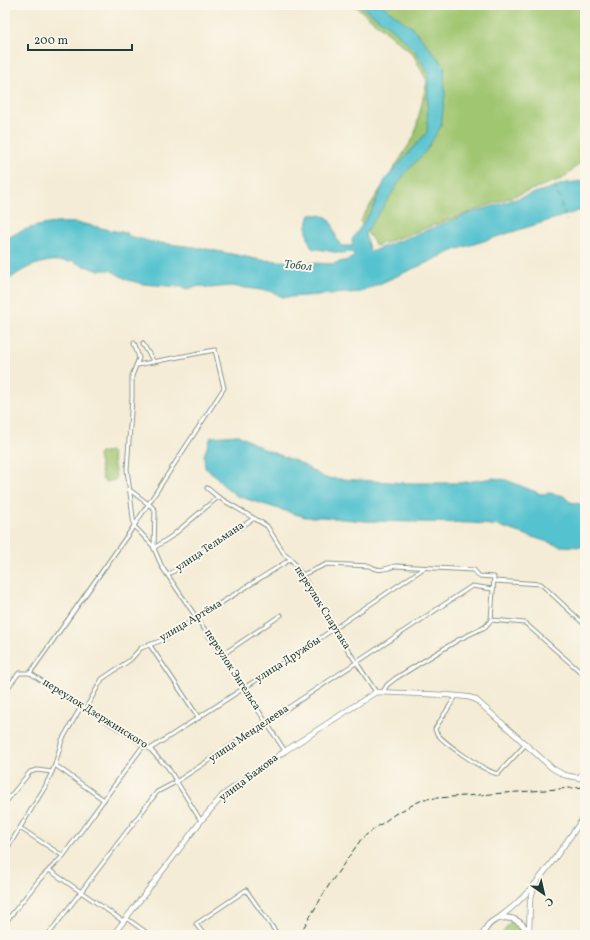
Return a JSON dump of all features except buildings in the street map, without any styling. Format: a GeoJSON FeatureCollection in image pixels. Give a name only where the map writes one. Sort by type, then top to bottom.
{"type":"FeatureCollection","features":[{"type":"Feature","properties":{"kind":"main road"},"geometry":{"type":"LineString","coordinates":[[376,692],[468,696],[479,702],[559,772],[585,779]]}},
{"type":"Feature","properties":{"kind":"main road","name":"улица Бажова"},"geometry":{"type":"LineString","coordinates":[[113,935],[201,821],[223,795],[376,692]]}},
{"type":"Feature","properties":{"kind":"main road"},"geometry":{"type":"LineString","coordinates":[[578,778],[585,771]]}},
{"type":"Feature","properties":{"kind":"main road"},"geometry":{"type":"LineString","coordinates":[[483,935],[488,925],[508,911],[535,883],[585,816]]}},
{"type":"Feature","properties":{"kind":"main road"},"geometry":{"type":"LineString","coordinates":[[529,934],[530,901],[535,883]]}},
{"type":"Feature","properties":{"kind":"main road"},"geometry":{"type":"LineString","coordinates":[[497,919],[506,917],[515,919],[523,924],[529,934]]}},
{"type":"Feature","properties":{"kind":"street"},"geometry":{"type":"LineString","coordinates":[[134,343],[139,358],[132,376],[127,468],[131,491],[134,526]]}},
{"type":"Feature","properties":{"kind":"street"},"geometry":{"type":"LineString","coordinates":[[143,344],[154,362]]}},
{"type":"Feature","properties":{"kind":"street"},"geometry":{"type":"LineString","coordinates":[[5,691],[19,673],[30,673],[134,526],[224,388],[215,350],[137,365]]}},
{"type":"Feature","properties":{"kind":"street","name":"переулок Спартака"},"geometry":{"type":"LineString","coordinates":[[207,488],[252,519],[267,526],[285,556],[291,558],[334,629],[376,692]]}},
{"type":"Feature","properties":{"kind":"street"},"geometry":{"type":"LineString","coordinates":[[131,491],[149,503]]}},
{"type":"Feature","properties":{"kind":"street"},"geometry":{"type":"LineString","coordinates":[[154,548],[172,536],[218,497]]}},
{"type":"Feature","properties":{"kind":"street","name":"переулок Энгельса"},"geometry":{"type":"LineString","coordinates":[[149,503],[154,508],[155,513],[154,548],[158,560],[285,752]]}},
{"type":"Feature","properties":{"kind":"street","name":"улица Тельмана"},"geometry":{"type":"LineString","coordinates":[[168,576],[252,519]]}},
{"type":"Feature","properties":{"kind":"street","name":"переулок Энгельса"},"geometry":{"type":"LineString","coordinates":[[134,526],[154,548]]}},
{"type":"Feature","properties":{"kind":"street","name":"улица Артёма"},"geometry":{"type":"LineString","coordinates":[[86,708],[102,679],[122,667],[141,648],[160,641],[258,581],[291,558]]}},
{"type":"Feature","properties":{"kind":"street"},"geometry":{"type":"LineString","coordinates":[[302,575],[327,564],[370,566],[374,569],[384,570],[395,566],[474,570],[479,576],[494,577],[491,620],[485,627],[458,640],[396,678],[387,685],[383,692]]}},
{"type":"Feature","properties":{"kind":"street","name":"улица Дружбы"},"geometry":{"type":"LineString","coordinates":[[150,749],[334,629],[424,568]]}},
{"type":"Feature","properties":{"kind":"street"},"geometry":{"type":"LineString","coordinates":[[494,581],[541,584],[585,625]]}},
{"type":"Feature","properties":{"kind":"street","name":"улица Менделеева"},"geometry":{"type":"LineString","coordinates":[[48,935],[157,792],[176,782],[472,586],[493,589]]}},
{"type":"Feature","properties":{"kind":"street"},"geometry":{"type":"LineString","coordinates":[[222,655],[281,615]]}},
{"type":"Feature","properties":{"kind":"street"},"geometry":{"type":"LineString","coordinates":[[491,620],[525,623],[585,676]]}},
{"type":"Feature","properties":{"kind":"street"},"geometry":{"type":"LineString","coordinates":[[149,644],[198,718]]}},
{"type":"Feature","properties":{"kind":"street","name":"переулок Дзержинского"},"geometry":{"type":"LineString","coordinates":[[30,673],[81,707],[86,708],[143,746],[150,749],[176,782],[201,821]]}},
{"type":"Feature","properties":{"kind":"street"},"geometry":{"type":"LineString","coordinates":[[456,696],[437,724],[434,732],[453,748],[490,772],[498,774],[526,744]]}},
{"type":"Feature","properties":{"kind":"street"},"geometry":{"type":"LineString","coordinates":[[5,852],[45,787],[55,765],[62,740],[81,707]]}},
{"type":"Feature","properties":{"kind":"street"},"geometry":{"type":"LineString","coordinates":[[5,923],[62,856],[143,746]]}},
{"type":"Feature","properties":{"kind":"street"},"geometry":{"type":"LineString","coordinates":[[55,765],[104,800]]}},
{"type":"Feature","properties":{"kind":"street"},"geometry":{"type":"LineString","coordinates":[[5,803],[30,772],[37,770],[52,772]]}},
{"type":"Feature","properties":{"kind":"street"},"geometry":{"type":"LineString","coordinates":[[20,828],[62,856]]}},
{"type":"Feature","properties":{"kind":"street"},"geometry":{"type":"LineString","coordinates":[[50,869],[81,891],[150,935]]}},
{"type":"Feature","properties":{"kind":"street"},"geometry":{"type":"LineString","coordinates":[[204,935],[196,924],[246,890],[278,935]]}},
{"type":"Feature","properties":{"kind":"green space"},"geometry":{"type":"Polygon","coordinates":[[[354,5],[585,5],[585,158],[564,178],[376,246],[360,221],[414,137],[427,81],[413,54],[354,5]]]}},
{"type":"Feature","properties":{"kind":"green space"},"geometry":{"type":"Polygon","coordinates":[[[110,451],[112,453],[116,477],[115,480],[105,482],[103,480],[98,455],[100,453],[110,451]]]}},
{"type":"Feature","properties":{"kind":"green space"},"geometry":{"type":"Polygon","coordinates":[[[512,920],[524,930],[526,935],[501,935],[512,920]]]}},
{"type":"Feature","properties":{"kind":"water","name":"Тобол"},"geometry":{"type":"Polygon","coordinates":[[[359,5],[382,5],[414,29],[444,66],[445,95],[441,126],[426,151],[406,172],[365,234],[370,252],[468,214],[566,183],[585,181],[585,209],[455,250],[361,292],[283,297],[269,291],[230,286],[210,288],[200,286],[186,289],[181,287],[143,284],[128,280],[110,270],[96,270],[72,260],[70,262],[44,262],[35,265],[11,278],[5,284],[5,240],[33,227],[54,223],[84,224],[127,233],[129,236],[152,242],[202,248],[261,260],[332,264],[348,260],[354,256],[353,252],[340,253],[312,248],[308,240],[307,232],[307,224],[310,215],[320,215],[326,217],[330,220],[335,235],[342,246],[353,246],[352,240],[373,208],[385,180],[427,132],[428,73],[416,52],[395,31],[359,5]]]}},
{"type":"Feature","properties":{"kind":"water"},"geometry":{"type":"Polygon","coordinates":[[[238,435],[264,449],[298,462],[325,478],[405,483],[459,483],[494,478],[506,480],[541,494],[550,493],[564,496],[570,502],[585,505],[585,547],[560,546],[499,526],[473,523],[365,521],[305,517],[237,496],[222,484],[215,475],[205,468],[204,455],[211,437],[238,435]]]}},
{"type":"Feature","properties":{"kind":"ferry route"},"geometry":{"type":"LineString","coordinates":[[555,186],[567,221]]}},
{"type":"Feature","properties":{"kind":"railway"},"geometry":{"type":"LineString","coordinates":[[299,935],[329,885],[362,838],[395,814],[424,799],[585,787]]}}]}
